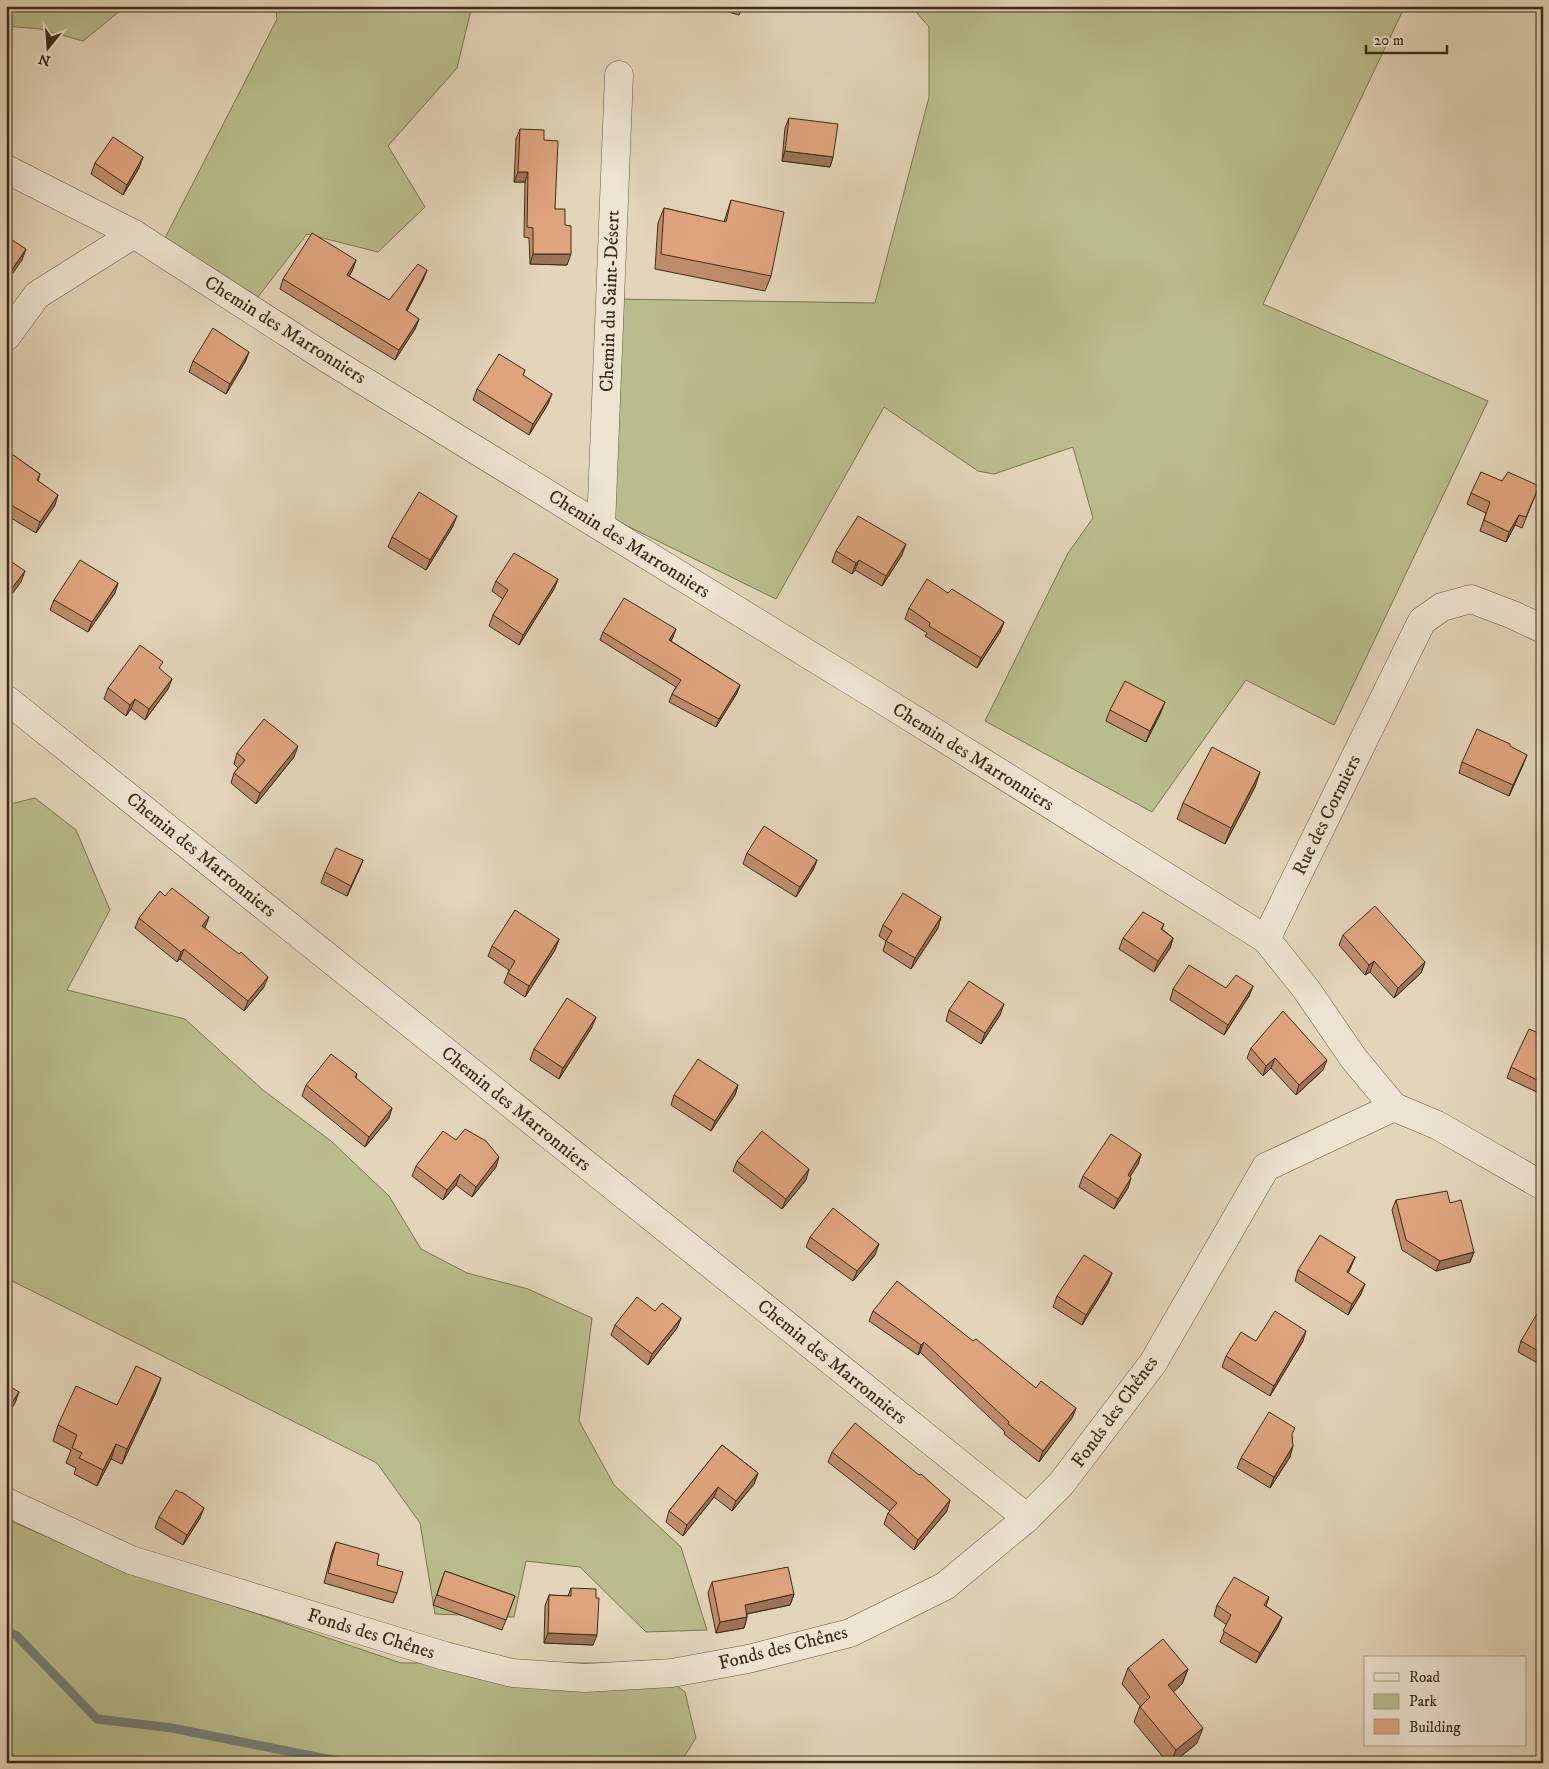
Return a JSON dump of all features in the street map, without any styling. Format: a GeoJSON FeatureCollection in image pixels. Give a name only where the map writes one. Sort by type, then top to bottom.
{"type":"FeatureCollection","features":[{"type":"Feature","properties":{"kind":"street","name":"Chemin du Saint-Désert"},"geometry":{"type":"LineString","coordinates":[[601,526],[619,76]]}},
{"type":"Feature","properties":{"kind":"street","name":"Chemin des Marronniers"},"geometry":{"type":"LineString","coordinates":[[6,169],[134,234],[328,359],[601,526],[1266,940]]}},
{"type":"Feature","properties":{"kind":"street"},"geometry":{"type":"LineString","coordinates":[[6,337],[37,295],[134,234]]}},
{"type":"Feature","properties":{"kind":"street","name":"Rue des Cormiers"},"geometry":{"type":"LineString","coordinates":[[1266,940],[1422,621],[1442,606],[1472,599],[1543,629]]}},
{"type":"Feature","properties":{"kind":"street","name":"Chemin des Marronniers"},"geometry":{"type":"LineString","coordinates":[[6,699],[1027,1518]]}},
{"type":"Feature","properties":{"kind":"street"},"geometry":{"type":"LineString","coordinates":[[1266,940],[1306,989],[1354,1058],[1394,1107],[1437,1124],[1543,1186]]}},
{"type":"Feature","properties":{"kind":"street","name":"Fonds des Chênes"},"geometry":{"type":"LineString","coordinates":[[6,1502],[131,1560],[416,1648],[512,1673],[585,1678],[672,1673],[748,1659],[850,1634],[945,1586],[1027,1518],[1061,1484],[1153,1363],[1266,1167],[1394,1107]]}},
{"type":"Feature","properties":{"kind":"green space"},"geometry":{"type":"Polygon","coordinates":[[[6,6],[126,6],[83,41],[40,29],[6,26],[6,6]]]}},
{"type":"Feature","properties":{"kind":"green space"},"geometry":{"type":"Polygon","coordinates":[[[275,6],[472,6],[457,68],[388,146],[425,207],[378,252],[307,234],[257,298],[164,240],[277,19],[275,6]]]}},
{"type":"Feature","properties":{"kind":"green space"},"geometry":{"type":"Polygon","coordinates":[[[911,6],[1405,6],[1263,304],[1488,401],[1334,725],[1246,680],[1152,812],[985,721],[1068,553],[1093,518],[1073,447],[994,474],[978,471],[884,407],[776,599],[609,517],[614,299],[875,303],[929,97],[929,27],[911,6]]]}},
{"type":"Feature","properties":{"kind":"green space"},"geometry":{"type":"Polygon","coordinates":[[[35,798],[76,830],[110,910],[67,990],[185,1019],[263,1090],[331,1141],[389,1196],[421,1249],[467,1273],[528,1289],[592,1318],[579,1421],[614,1485],[681,1547],[707,1630],[646,1632],[580,1567],[526,1561],[514,1617],[435,1614],[420,1523],[377,1463],[6,1278],[6,805],[35,798]]]}},
{"type":"Feature","properties":{"kind":"green space"},"geometry":{"type":"Polygon","coordinates":[[[6,1519],[100,1560],[401,1663],[633,1663],[670,1681],[685,1692],[696,1738],[680,1763],[6,1763],[6,1519]]]}},
{"type":"Feature","properties":{"kind":"building"},"geometry":{"type":"Polygon","coordinates":[[[789,118],[838,124],[833,157],[785,151],[789,118]]]}},
{"type":"Feature","properties":{"kind":"building"},"geometry":{"type":"Polygon","coordinates":[[[520,129],[544,130],[544,140],[558,141],[555,209],[565,209],[565,225],[571,226],[571,254],[533,254],[533,228],[527,227],[528,172],[518,172],[520,129]]]}},
{"type":"Feature","properties":{"kind":"building"},"geometry":{"type":"Polygon","coordinates":[[[113,137],[143,157],[127,185],[95,163],[113,137]]]}},
{"type":"Feature","properties":{"kind":"building"},"geometry":{"type":"Polygon","coordinates":[[[731,200],[784,212],[771,276],[661,254],[664,208],[726,222],[731,200]]]}},
{"type":"Feature","properties":{"kind":"building"},"geometry":{"type":"Polygon","coordinates":[[[312,233],[356,260],[347,275],[389,300],[418,264],[427,270],[406,310],[419,319],[399,350],[283,279],[312,233]]]}},
{"type":"Feature","properties":{"kind":"building"},"geometry":{"type":"Polygon","coordinates":[[[6,236],[26,249],[7,277],[6,276],[6,236]]]}},
{"type":"Feature","properties":{"kind":"building"},"geometry":{"type":"Polygon","coordinates":[[[213,328],[249,352],[230,384],[193,361],[213,328]]]}},
{"type":"Feature","properties":{"kind":"building"},"geometry":{"type":"Polygon","coordinates":[[[499,354],[525,370],[523,375],[552,394],[533,424],[477,389],[499,354]]]}},
{"type":"Feature","properties":{"kind":"building"},"geometry":{"type":"Polygon","coordinates":[[[6,450],[40,474],[37,480],[58,495],[40,522],[6,502],[6,450]]]}},
{"type":"Feature","properties":{"kind":"building"},"geometry":{"type":"Polygon","coordinates":[[[1481,472],[1502,481],[1508,472],[1539,486],[1526,517],[1519,515],[1509,532],[1484,520],[1490,502],[1471,493],[1481,472]]]}},
{"type":"Feature","properties":{"kind":"building"},"geometry":{"type":"Polygon","coordinates":[[[419,492],[457,516],[430,560],[392,537],[419,492]]]}},
{"type":"Feature","properties":{"kind":"building"},"geometry":{"type":"Polygon","coordinates":[[[858,516],[906,544],[886,576],[859,560],[856,563],[836,551],[858,516]]]}},
{"type":"Feature","properties":{"kind":"building"},"geometry":{"type":"Polygon","coordinates":[[[514,553],[558,579],[523,635],[493,615],[508,590],[496,581],[514,553]]]}},
{"type":"Feature","properties":{"kind":"building"},"geometry":{"type":"Polygon","coordinates":[[[6,558],[25,571],[6,596],[6,558]]]}},
{"type":"Feature","properties":{"kind":"building"},"geometry":{"type":"Polygon","coordinates":[[[80,560],[118,583],[92,622],[54,600],[80,560]]]}},
{"type":"Feature","properties":{"kind":"building"},"geometry":{"type":"Polygon","coordinates":[[[927,579],[948,593],[952,589],[1004,622],[981,658],[929,626],[930,623],[909,608],[927,579]]]}},
{"type":"Feature","properties":{"kind":"building"},"geometry":{"type":"Polygon","coordinates":[[[624,598],[676,629],[669,640],[740,685],[719,719],[672,694],[681,680],[603,632],[624,598]]]}},
{"type":"Feature","properties":{"kind":"building"},"geometry":{"type":"Polygon","coordinates":[[[140,645],[163,662],[159,668],[172,679],[149,709],[135,699],[130,705],[108,688],[140,645]]]}},
{"type":"Feature","properties":{"kind":"building"},"geometry":{"type":"Polygon","coordinates":[[[1125,681],[1165,702],[1150,731],[1110,710],[1125,681]]]}},
{"type":"Feature","properties":{"kind":"building"},"geometry":{"type":"Polygon","coordinates":[[[264,719],[298,746],[260,793],[234,773],[245,760],[237,753],[264,719]]]}},
{"type":"Feature","properties":{"kind":"building"},"geometry":{"type":"Polygon","coordinates":[[[1477,729],[1510,744],[1510,746],[1527,755],[1513,785],[1462,762],[1477,729]]]}},
{"type":"Feature","properties":{"kind":"building"},"geometry":{"type":"Polygon","coordinates":[[[1212,747],[1260,772],[1231,828],[1183,803],[1212,747]]]}},
{"type":"Feature","properties":{"kind":"building"},"geometry":{"type":"Polygon","coordinates":[[[764,826],[817,860],[800,887],[747,853],[764,826]]]}},
{"type":"Feature","properties":{"kind":"building"},"geometry":{"type":"Polygon","coordinates":[[[336,848],[363,860],[351,886],[325,872],[336,848]]]}},
{"type":"Feature","properties":{"kind":"building"},"geometry":{"type":"Polygon","coordinates":[[[172,888],[209,917],[202,926],[239,954],[241,952],[268,977],[248,1001],[184,949],[181,952],[139,918],[160,891],[165,896],[172,888]]]}},
{"type":"Feature","properties":{"kind":"building"},"geometry":{"type":"Polygon","coordinates":[[[903,893],[941,917],[915,958],[886,941],[892,931],[883,925],[903,893]]]}},
{"type":"Feature","properties":{"kind":"building"},"geometry":{"type":"Polygon","coordinates":[[[1375,906],[1425,962],[1398,988],[1374,961],[1369,965],[1343,935],[1375,906]]]}},
{"type":"Feature","properties":{"kind":"building"},"geometry":{"type":"Polygon","coordinates":[[[515,910],[559,939],[529,986],[508,973],[515,961],[492,946],[515,910]]]}},
{"type":"Feature","properties":{"kind":"building"},"geometry":{"type":"Polygon","coordinates":[[[1143,912],[1164,924],[1161,929],[1173,938],[1158,961],[1123,938],[1143,912]]]}},
{"type":"Feature","properties":{"kind":"building"},"geometry":{"type":"Polygon","coordinates":[[[1189,965],[1226,988],[1236,975],[1253,986],[1228,1025],[1173,989],[1189,965]]]}},
{"type":"Feature","properties":{"kind":"building"},"geometry":{"type":"Polygon","coordinates":[[[969,981],[1004,1004],[985,1033],[949,1010],[969,981]]]}},
{"type":"Feature","properties":{"kind":"building"},"geometry":{"type":"Polygon","coordinates":[[[567,998],[596,1017],[563,1068],[534,1049],[567,998]]]}},
{"type":"Feature","properties":{"kind":"building"},"geometry":{"type":"Polygon","coordinates":[[[1283,1011],[1327,1060],[1299,1085],[1275,1058],[1266,1066],[1251,1048],[1283,1011]]]}},
{"type":"Feature","properties":{"kind":"building"},"geometry":{"type":"Polygon","coordinates":[[[1529,1029],[1543,1035],[1543,1083],[1511,1067],[1529,1029]]]}},
{"type":"Feature","properties":{"kind":"building"},"geometry":{"type":"Polygon","coordinates":[[[331,1054],[357,1074],[355,1077],[392,1108],[369,1137],[306,1085],[331,1054]]]}},
{"type":"Feature","properties":{"kind":"building"},"geometry":{"type":"Polygon","coordinates":[[[698,1059],[738,1085],[715,1121],[674,1095],[698,1059]]]}},
{"type":"Feature","properties":{"kind":"building"},"geometry":{"type":"Polygon","coordinates":[[[465,1129],[486,1141],[499,1157],[476,1187],[460,1174],[447,1190],[416,1166],[443,1131],[456,1140],[465,1129]]]}},
{"type":"Feature","properties":{"kind":"building"},"geometry":{"type":"Polygon","coordinates":[[[762,1131],[809,1169],[786,1199],[737,1161],[762,1131]]]}},
{"type":"Feature","properties":{"kind":"building"},"geometry":{"type":"Polygon","coordinates":[[[1111,1134],[1141,1154],[1128,1175],[1131,1178],[1118,1199],[1083,1176],[1111,1134]]]}},
{"type":"Feature","properties":{"kind":"building"},"geometry":{"type":"Polygon","coordinates":[[[1447,1191],[1450,1203],[1461,1200],[1474,1252],[1440,1261],[1406,1240],[1396,1200],[1447,1191]]]}},
{"type":"Feature","properties":{"kind":"building"},"geometry":{"type":"Polygon","coordinates":[[[833,1208],[879,1244],[857,1271],[810,1237],[833,1208]]]}},
{"type":"Feature","properties":{"kind":"building"},"geometry":{"type":"Polygon","coordinates":[[[1320,1235],[1355,1257],[1347,1272],[1365,1284],[1352,1304],[1298,1270],[1320,1235]]]}},
{"type":"Feature","properties":{"kind":"building"},"geometry":{"type":"Polygon","coordinates":[[[1084,1255],[1112,1273],[1086,1315],[1057,1296],[1084,1255]]]}},
{"type":"Feature","properties":{"kind":"building"},"geometry":{"type":"Polygon","coordinates":[[[897,1281],[973,1341],[976,1339],[1036,1388],[1041,1381],[1076,1408],[1043,1451],[1008,1424],[1009,1422],[924,1342],[921,1345],[873,1311],[897,1281]]]}},
{"type":"Feature","properties":{"kind":"building"},"geometry":{"type":"Polygon","coordinates":[[[637,1297],[655,1311],[662,1303],[681,1318],[652,1354],[615,1325],[637,1297]]]}},
{"type":"Feature","properties":{"kind":"building"},"geometry":{"type":"Polygon","coordinates":[[[1275,1311],[1306,1331],[1274,1386],[1226,1356],[1241,1332],[1256,1341],[1275,1311]]]}},
{"type":"Feature","properties":{"kind":"building"},"geometry":{"type":"Polygon","coordinates":[[[1538,1312],[1543,1314],[1543,1354],[1521,1341],[1538,1312]]]}},
{"type":"Feature","properties":{"kind":"building"},"geometry":{"type":"Polygon","coordinates":[[[136,1366],[161,1378],[127,1449],[116,1444],[103,1470],[79,1458],[82,1453],[72,1448],[77,1435],[58,1425],[76,1386],[117,1405],[136,1366]]]}},
{"type":"Feature","properties":{"kind":"building"},"geometry":{"type":"Polygon","coordinates":[[[6,1384],[19,1392],[6,1412],[6,1384]]]}},
{"type":"Feature","properties":{"kind":"building"},"geometry":{"type":"Polygon","coordinates":[[[1269,1412],[1295,1428],[1292,1434],[1293,1446],[1274,1477],[1241,1458],[1269,1412]]]}},
{"type":"Feature","properties":{"kind":"building"},"geometry":{"type":"Polygon","coordinates":[[[855,1423],[919,1475],[921,1474],[950,1500],[918,1540],[888,1513],[897,1503],[832,1452],[855,1423]]]}},
{"type":"Feature","properties":{"kind":"building"},"geometry":{"type":"Polygon","coordinates":[[[722,1445],[758,1473],[736,1501],[718,1487],[687,1525],[669,1511],[722,1445]]]}},
{"type":"Feature","properties":{"kind":"building"},"geometry":{"type":"Polygon","coordinates":[[[176,1490],[182,1492],[204,1508],[187,1535],[159,1517],[176,1490]]]}},
{"type":"Feature","properties":{"kind":"building"},"geometry":{"type":"Polygon","coordinates":[[[336,1542],[379,1554],[377,1565],[403,1572],[397,1593],[328,1573],[336,1542]]]}},
{"type":"Feature","properties":{"kind":"building"},"geometry":{"type":"Polygon","coordinates":[[[788,1567],[794,1594],[745,1605],[747,1617],[720,1622],[712,1582],[788,1567]]]}},
{"type":"Feature","properties":{"kind":"building"},"geometry":{"type":"Polygon","coordinates":[[[445,1571],[515,1596],[506,1620],[437,1595],[445,1571]]]}},
{"type":"Feature","properties":{"kind":"building"},"geometry":{"type":"Polygon","coordinates":[[[1234,1577],[1269,1597],[1264,1605],[1282,1617],[1260,1653],[1223,1631],[1231,1615],[1217,1605],[1234,1577]]]}},
{"type":"Feature","properties":{"kind":"building"},"geometry":{"type":"Polygon","coordinates":[[[571,1588],[596,1589],[596,1598],[599,1598],[597,1635],[548,1633],[549,1595],[571,1596],[571,1588]]]}},
{"type":"Feature","properties":{"kind":"building"},"geometry":{"type":"Polygon","coordinates":[[[1163,1639],[1188,1669],[1168,1685],[1203,1728],[1176,1750],[1140,1707],[1150,1697],[1128,1668],[1163,1639]]]}},
{"type":"Feature","properties":{"kind":"waterway"},"geometry":{"type":"LineString","coordinates":[[6,1631],[17,1636],[97,1719],[172,1728],[347,1763]]}}]}
